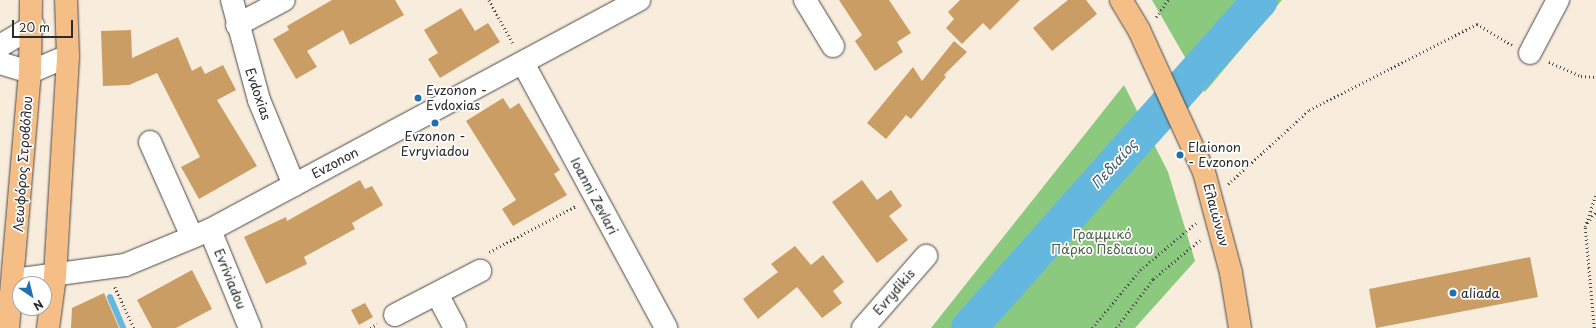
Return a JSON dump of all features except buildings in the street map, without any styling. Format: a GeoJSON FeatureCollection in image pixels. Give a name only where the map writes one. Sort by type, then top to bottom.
{"type":"FeatureCollection","features":[{"type":"Feature","properties":{"kind":"main road","name":"Λεωφόρος Στροβόλου"},"geometry":{"type":"LineString","coordinates":[[14,276],[33,26],[31,0]]}},
{"type":"Feature","properties":{"kind":"main road"},"geometry":{"type":"LineString","coordinates":[[48,328],[55,276],[68,56],[66,0]]}},
{"type":"Feature","properties":{"kind":"main road","name":"Ελαιώνων"},"geometry":{"type":"LineString","coordinates":[[1121,0],[1147,26],[1218,187],[1240,328]]}},
{"type":"Feature","properties":{"kind":"main road","name":"Λεωφόρος Στροβόλου"},"geometry":{"type":"LineString","coordinates":[[8,328],[12,296]]}},
{"type":"Feature","properties":{"kind":"street","name":"Evdoxias"},"geometry":{"type":"LineString","coordinates":[[232,0],[237,25],[259,100],[294,185]]}},
{"type":"Feature","properties":{"kind":"street"},"geometry":{"type":"LineString","coordinates":[[237,25],[284,0]]}},
{"type":"Feature","properties":{"kind":"street","name":"Evzonon"},"geometry":{"type":"LineString","coordinates":[[52,276],[125,265],[201,234],[639,0]]}},
{"type":"Feature","properties":{"kind":"street"},"geometry":{"type":"LineString","coordinates":[[805,0],[833,46]]}},
{"type":"Feature","properties":{"kind":"street"},"geometry":{"type":"LineString","coordinates":[[1530,53],[1558,0]]}},
{"type":"Feature","properties":{"kind":"street"},"geometry":{"type":"LineString","coordinates":[[0,46],[33,26]]}},
{"type":"Feature","properties":{"kind":"street"},"geometry":{"type":"LineString","coordinates":[[0,63],[30,72],[68,56]]}},
{"type":"Feature","properties":{"kind":"street","name":"Ioanni Zevlari"},"geometry":{"type":"LineString","coordinates":[[523,63],[666,328]]}},
{"type":"Feature","properties":{"kind":"street","name":"Evriviadou"},"geometry":{"type":"LineString","coordinates":[[150,142],[201,234],[250,328]]}},
{"type":"Feature","properties":{"kind":"street","name":"Evrydikis"},"geometry":{"type":"LineString","coordinates":[[863,328],[926,256]]}},
{"type":"Feature","properties":{"kind":"street"},"geometry":{"type":"LineString","coordinates":[[395,315],[480,271]]}},
{"type":"Feature","properties":{"kind":"street"},"geometry":{"type":"LineString","coordinates":[[437,294],[455,328]]}},
{"type":"Feature","properties":{"kind":"path"},"geometry":{"type":"LineString","coordinates":[[489,0],[523,63]]}},
{"type":"Feature","properties":{"kind":"path"},"geometry":{"type":"LineString","coordinates":[[1147,26],[1157,11],[1168,0]]}},
{"type":"Feature","properties":{"kind":"path"},"geometry":{"type":"LineString","coordinates":[[1218,187],[1309,110],[1477,24]]}},
{"type":"Feature","properties":{"kind":"path"},"geometry":{"type":"LineString","coordinates":[[1594,328],[1585,227],[1596,194]]}},
{"type":"Feature","properties":{"kind":"path"},"geometry":{"type":"LineString","coordinates":[[480,271],[484,255],[595,196]]}},
{"type":"Feature","properties":{"kind":"path"},"geometry":{"type":"LineString","coordinates":[[1585,227],[1596,211]]}},
{"type":"Feature","properties":{"kind":"path"},"geometry":{"type":"LineString","coordinates":[[1092,328],[1140,270],[1203,216]]}},
{"type":"Feature","properties":{"kind":"path"},"geometry":{"type":"LineString","coordinates":[[1116,328],[1153,279],[1202,238]]}},
{"type":"Feature","properties":{"kind":"path"},"geometry":{"type":"LineString","coordinates":[[106,268],[134,328]]}},
{"type":"Feature","properties":{"kind":"green space"},"geometry":{"type":"Polygon","coordinates":[[[1152,0],[1282,0],[1205,92],[1152,0]]]}},
{"type":"Feature","properties":{"kind":"green space","name":"Γραμμικό Πάρκο Πεδιαίου"},"geometry":{"type":"Polygon","coordinates":[[[1124,85],[1168,172],[1195,261],[1135,328],[931,328],[1124,85]]]}},
{"type":"Feature","properties":{"kind":"waterway","name":"Πεδιαίος"},"geometry":{"type":"LineString","coordinates":[[969,328],[1260,0]]}},
{"type":"Feature","properties":{"kind":"waterway"},"geometry":{"type":"LineString","coordinates":[[110,297],[123,328]]}},
{"type":"Feature","properties":{"kind":"place","name":"Evzonon - Evdoxias"},"geometry":{"type":"Point","coordinates":[418,98]}},
{"type":"Feature","properties":{"kind":"place","name":"Evzonon - Evryviadou"},"geometry":{"type":"Point","coordinates":[435,123]}},
{"type":"Feature","properties":{"kind":"place","name":"Elaionon - Evzonon"},"geometry":{"type":"Point","coordinates":[1180,155]}},
{"type":"Feature","properties":{"kind":"place","name":"aliada"},"geometry":{"type":"Point","coordinates":[1453,293]}}]}
